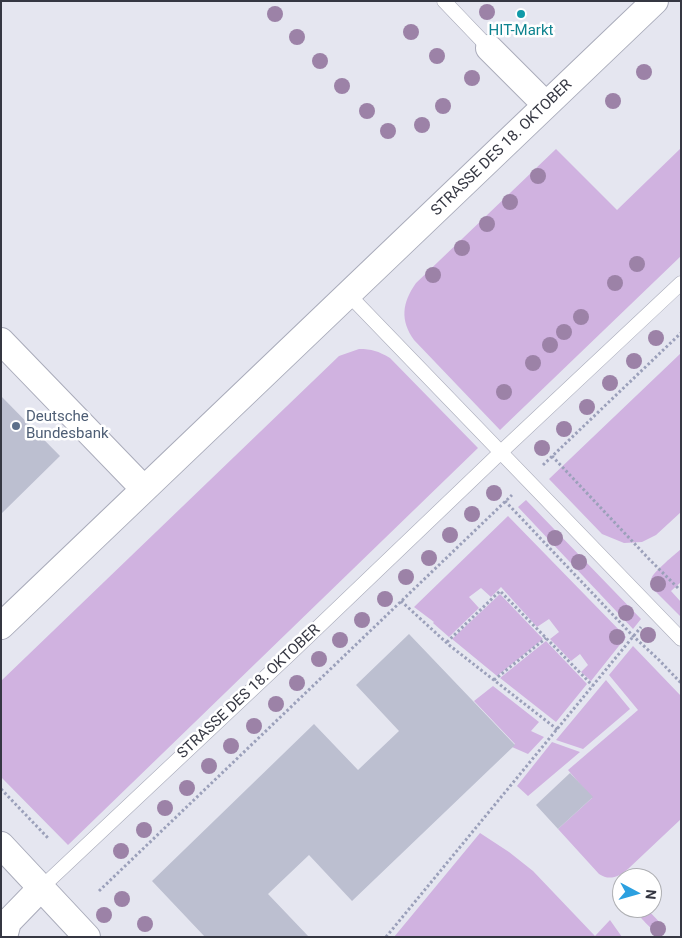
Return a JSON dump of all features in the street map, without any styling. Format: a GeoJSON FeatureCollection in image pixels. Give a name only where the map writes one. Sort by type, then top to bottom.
{"type":"FeatureCollection","features":[{"type":"Feature","properties":{"kind":"street","name":"STRASSE DES 18. OKTOBER"},"geometry":{"type":"LineString","coordinates":[[1,626],[655,1]]}},
{"type":"Feature","properties":{"kind":"street"},"geometry":{"type":"LineString","coordinates":[[489,48],[546,105]]}},
{"type":"Feature","properties":{"kind":"street"},"geometry":{"type":"LineString","coordinates":[[1,341],[144,488]]}},
{"type":"Feature","properties":{"kind":"street"},"geometry":{"type":"LineString","coordinates":[[1,845],[87,937]]}},
{"type":"Feature","properties":{"kind":"street","name":"STRASSE DES 18. OKTOBER"},"geometry":{"type":"LineString","coordinates":[[4,937],[8,922],[41,888]]}},
{"type":"Feature","properties":{"kind":"lane"},"geometry":{"type":"LineString","coordinates":[[444,1],[489,48]]}},
{"type":"Feature","properties":{"kind":"lane","name":"STRASSE DES 18. OKTOBER"},"geometry":{"type":"LineString","coordinates":[[41,888],[681,283]]}},
{"type":"Feature","properties":{"kind":"lane"},"geometry":{"type":"LineString","coordinates":[[348,294],[681,639]]}},
{"type":"Feature","properties":{"kind":"path"},"geometry":{"type":"LineString","coordinates":[[99,891],[681,333]]}},
{"type":"Feature","properties":{"kind":"path"},"geometry":{"type":"LineString","coordinates":[[552,456],[679,589]]}},
{"type":"Feature","properties":{"kind":"path"},"geometry":{"type":"LineString","coordinates":[[505,501],[681,683]]}},
{"type":"Feature","properties":{"kind":"path"},"geometry":{"type":"LineString","coordinates":[[447,642],[500,591],[593,686]]}},
{"type":"Feature","properties":{"kind":"path"},"geometry":{"type":"LineString","coordinates":[[401,601],[447,642],[558,730]]}},
{"type":"Feature","properties":{"kind":"path"},"geometry":{"type":"LineString","coordinates":[[386,937],[654,611]]}},
{"type":"Feature","properties":{"kind":"path"},"geometry":{"type":"LineString","coordinates":[[494,680],[546,638]]}},
{"type":"Feature","properties":{"kind":"path"},"geometry":{"type":"LineString","coordinates":[[1,788],[48,838]]}},
{"type":"Feature","properties":{"kind":"shaded area"},"geometry":{"type":"Polygon","coordinates":[[[681,148],[681,256],[500,430],[409,333],[404,312],[411,290],[416,283],[556,149],[617,210],[681,148]]]}},
{"type":"Feature","properties":{"kind":"shaded area"},"geometry":{"type":"Polygon","coordinates":[[[359,349],[375,351],[390,358],[478,448],[68,845],[1,777],[1,681],[339,356],[359,349]]]}},
{"type":"Feature","properties":{"kind":"shaded area"},"geometry":{"type":"Polygon","coordinates":[[[681,353],[681,512],[656,535],[642,542],[624,543],[602,534],[549,479],[681,353]]]}},
{"type":"Feature","properties":{"kind":"shaded area"},"geometry":{"type":"Polygon","coordinates":[[[526,500],[641,619],[633,629],[518,507],[526,500]]]}},
{"type":"Feature","properties":{"kind":"shaded area"},"geometry":{"type":"Polygon","coordinates":[[[508,516],[626,637],[591,681],[581,672],[588,665],[580,654],[571,661],[550,639],[559,632],[549,619],[537,627],[501,587],[491,597],[481,588],[469,597],[479,608],[449,637],[434,622],[414,607],[508,516]]]}},
{"type":"Feature","properties":{"kind":"shaded area"},"geometry":{"type":"Polygon","coordinates":[[[681,549],[681,582],[671,591],[681,602],[681,617],[653,589],[651,582],[652,577],[657,571],[681,549]]]}},
{"type":"Feature","properties":{"kind":"shaded area"},"geometry":{"type":"Polygon","coordinates":[[[500,594],[543,639],[497,676],[452,639],[500,594]]]}},
{"type":"Feature","properties":{"kind":"shaded area"},"geometry":{"type":"Polygon","coordinates":[[[546,641],[587,684],[556,722],[500,678],[546,641]]]}},
{"type":"Feature","properties":{"kind":"shaded area"},"geometry":{"type":"Polygon","coordinates":[[[633,646],[681,696],[681,819],[629,868],[612,868],[612,878],[610,878],[599,874],[558,829],[592,798],[568,770],[638,710],[609,675],[633,646]]]}},
{"type":"Feature","properties":{"kind":"shaded area"},"geometry":{"type":"Polygon","coordinates":[[[606,680],[630,709],[583,749],[556,740],[606,680]]]}},
{"type":"Feature","properties":{"kind":"shaded area"},"geometry":{"type":"Polygon","coordinates":[[[493,686],[539,722],[531,731],[544,737],[528,754],[512,747],[515,744],[474,701],[493,686]]]}},
{"type":"Feature","properties":{"kind":"shaded area"},"geometry":{"type":"Polygon","coordinates":[[[552,742],[580,752],[528,796],[517,786],[552,742]]]}},
{"type":"Feature","properties":{"kind":"shaded area"},"geometry":{"type":"Polygon","coordinates":[[[480,833],[533,871],[595,936],[610,920],[622,937],[394,937],[480,833]]]}},
{"type":"Feature","properties":{"kind":"shaded area"},"geometry":{"type":"Polygon","coordinates":[[[641,918],[656,918],[666,929],[664,932],[659,933],[641,918]]]}},
{"type":"Feature","properties":{"kind":"building","name":"Deutsche Bundesbank"},"geometry":{"type":"Polygon","coordinates":[[[1,396],[60,456],[1,514],[1,396]]]}},
{"type":"Feature","properties":{"kind":"building"},"geometry":{"type":"Polygon","coordinates":[[[409,634],[515,745],[352,901],[309,855],[268,894],[309,937],[205,937],[152,881],[314,724],[358,770],[399,731],[356,685],[409,634]]]}},
{"type":"Feature","properties":{"kind":"building"},"geometry":{"type":"Polygon","coordinates":[[[570,773],[593,797],[558,829],[536,805],[570,773]]]}},
{"type":"Feature","properties":{"kind":"place","name":"HIT-Markt"},"geometry":{"type":"Point","coordinates":[521,14]}},
{"type":"Feature","properties":{"kind":"place","name":"Deutsche Bundesbank"},"geometry":{"type":"Point","coordinates":[16,426]}}]}
